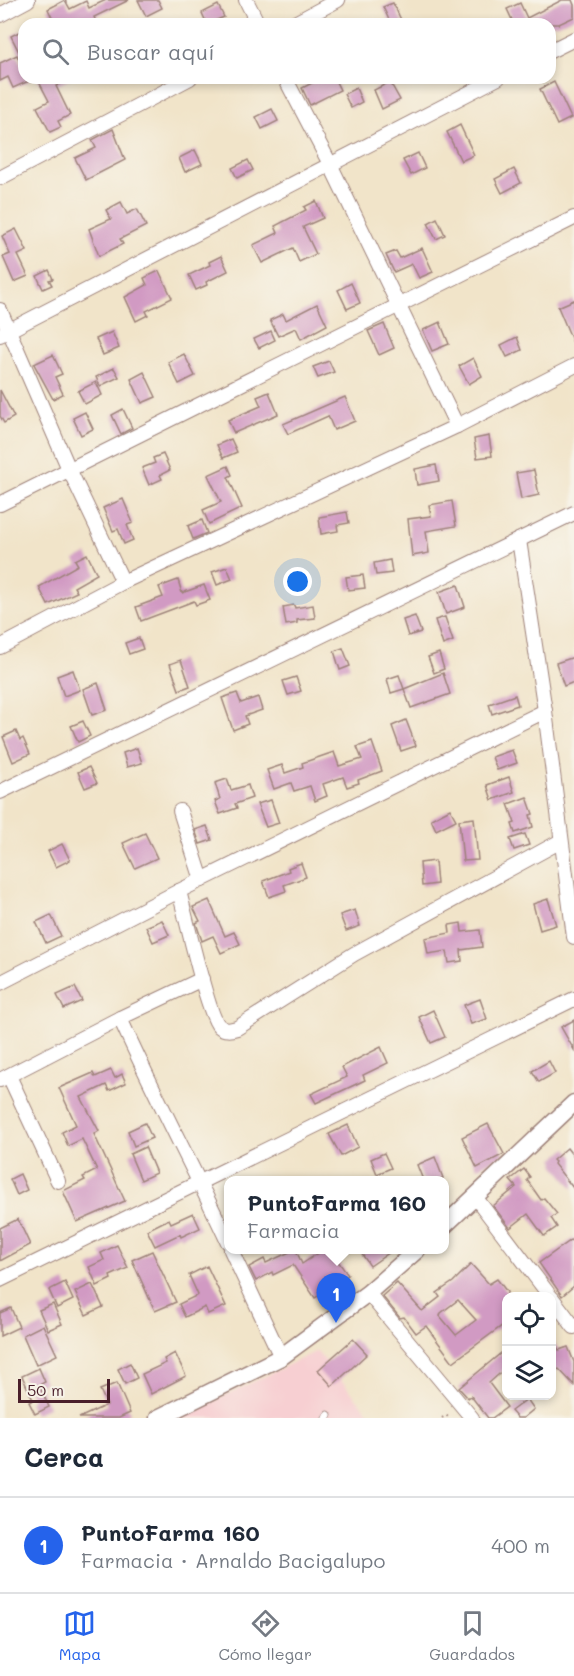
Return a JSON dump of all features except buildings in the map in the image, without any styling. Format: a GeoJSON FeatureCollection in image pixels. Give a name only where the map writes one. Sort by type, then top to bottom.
{"type":"FeatureCollection","features":[{"type":"Feature","properties":{"kind":"street"},"geometry":{"type":"LineString","coordinates":[[246,0],[255,18]]}},
{"type":"Feature","properties":{"kind":"street"},"geometry":{"type":"LineString","coordinates":[[304,18],[338,0]]}},
{"type":"Feature","properties":{"kind":"street"},"geometry":{"type":"LineString","coordinates":[[0,15],[25,1]]}},
{"type":"Feature","properties":{"kind":"street"},"geometry":{"type":"LineString","coordinates":[[556,48],[574,39]]}},
{"type":"Feature","properties":{"kind":"street"},"geometry":{"type":"LineString","coordinates":[[0,178],[179,84]]}},
{"type":"Feature","properties":{"kind":"street"},"geometry":{"type":"LineString","coordinates":[[288,84],[330,164],[457,426]]}},
{"type":"Feature","properties":{"kind":"street"},"geometry":{"type":"LineString","coordinates":[[5,332],[486,84]]}},
{"type":"Feature","properties":{"kind":"street"},"geometry":{"type":"LineString","coordinates":[[0,504],[574,218]]}},
{"type":"Feature","properties":{"kind":"street"},"geometry":{"type":"LineString","coordinates":[[0,310],[5,332],[123,582]]}},
{"type":"Feature","properties":{"kind":"street"},"geometry":{"type":"LineString","coordinates":[[0,646],[123,582],[457,426],[574,366]]}},
{"type":"Feature","properties":{"kind":"street"},"geometry":{"type":"LineString","coordinates":[[0,792],[574,513]]}},
{"type":"Feature","properties":{"kind":"street"},"geometry":{"type":"LineString","coordinates":[[519,540],[545,711],[574,937]]}},
{"type":"Feature","properties":{"kind":"street"},"geometry":{"type":"LineString","coordinates":[[0,983],[179,891],[545,711]]}},
{"type":"Feature","properties":{"kind":"street"},"geometry":{"type":"LineString","coordinates":[[180,811],[202,880]]}},
{"type":"Feature","properties":{"kind":"street"},"geometry":{"type":"LineString","coordinates":[[179,891],[202,979],[216,1021],[220,1027],[228,1030],[237,1028],[354,954],[561,842]]}},
{"type":"Feature","properties":{"kind":"street"},"geometry":{"type":"LineString","coordinates":[[58,1181],[5,1078],[120,1018],[202,979]]}},
{"type":"Feature","properties":{"kind":"street"},"geometry":{"type":"LineString","coordinates":[[0,1280],[574,999]]}},
{"type":"Feature","properties":{"kind":"street"},"geometry":{"type":"LineString","coordinates":[[120,1018],[224,1233]]}},
{"type":"Feature","properties":{"kind":"street"},"geometry":{"type":"LineString","coordinates":[[449,1222],[574,1103]]}},
{"type":"Feature","properties":{"kind":"street"},"geometry":{"type":"LineString","coordinates":[[476,1198],[547,1292]]}},
{"type":"Feature","properties":{"kind":"street"},"geometry":{"type":"LineString","coordinates":[[233,1254],[281,1357]]}},
{"type":"Feature","properties":{"kind":"street"},"geometry":{"type":"LineString","coordinates":[[160,1418],[281,1357],[368,1293],[412,1254]]}},
{"type":"Feature","properties":{"kind":"street"},"geometry":{"type":"LineString","coordinates":[[368,1293],[472,1418]]}},
{"type":"Feature","properties":{"kind":"street"},"geometry":{"type":"LineString","coordinates":[[556,1304],[574,1327]]}},
{"type":"Feature","properties":{"kind":"path"},"geometry":{"type":"LineString","coordinates":[[442,1418],[446,1415],[449,1418]]}},
{"type":"Feature","properties":{"kind":"shaded area"},"geometry":{"type":"Polygon","coordinates":[[[317,1351],[373,1418],[179,1418],[317,1351]]]}},
{"type":"Feature","properties":{"kind":"place","name":"PuntoFarma 160"},"geometry":{"type":"Point","coordinates":[336,1323]}}]}
